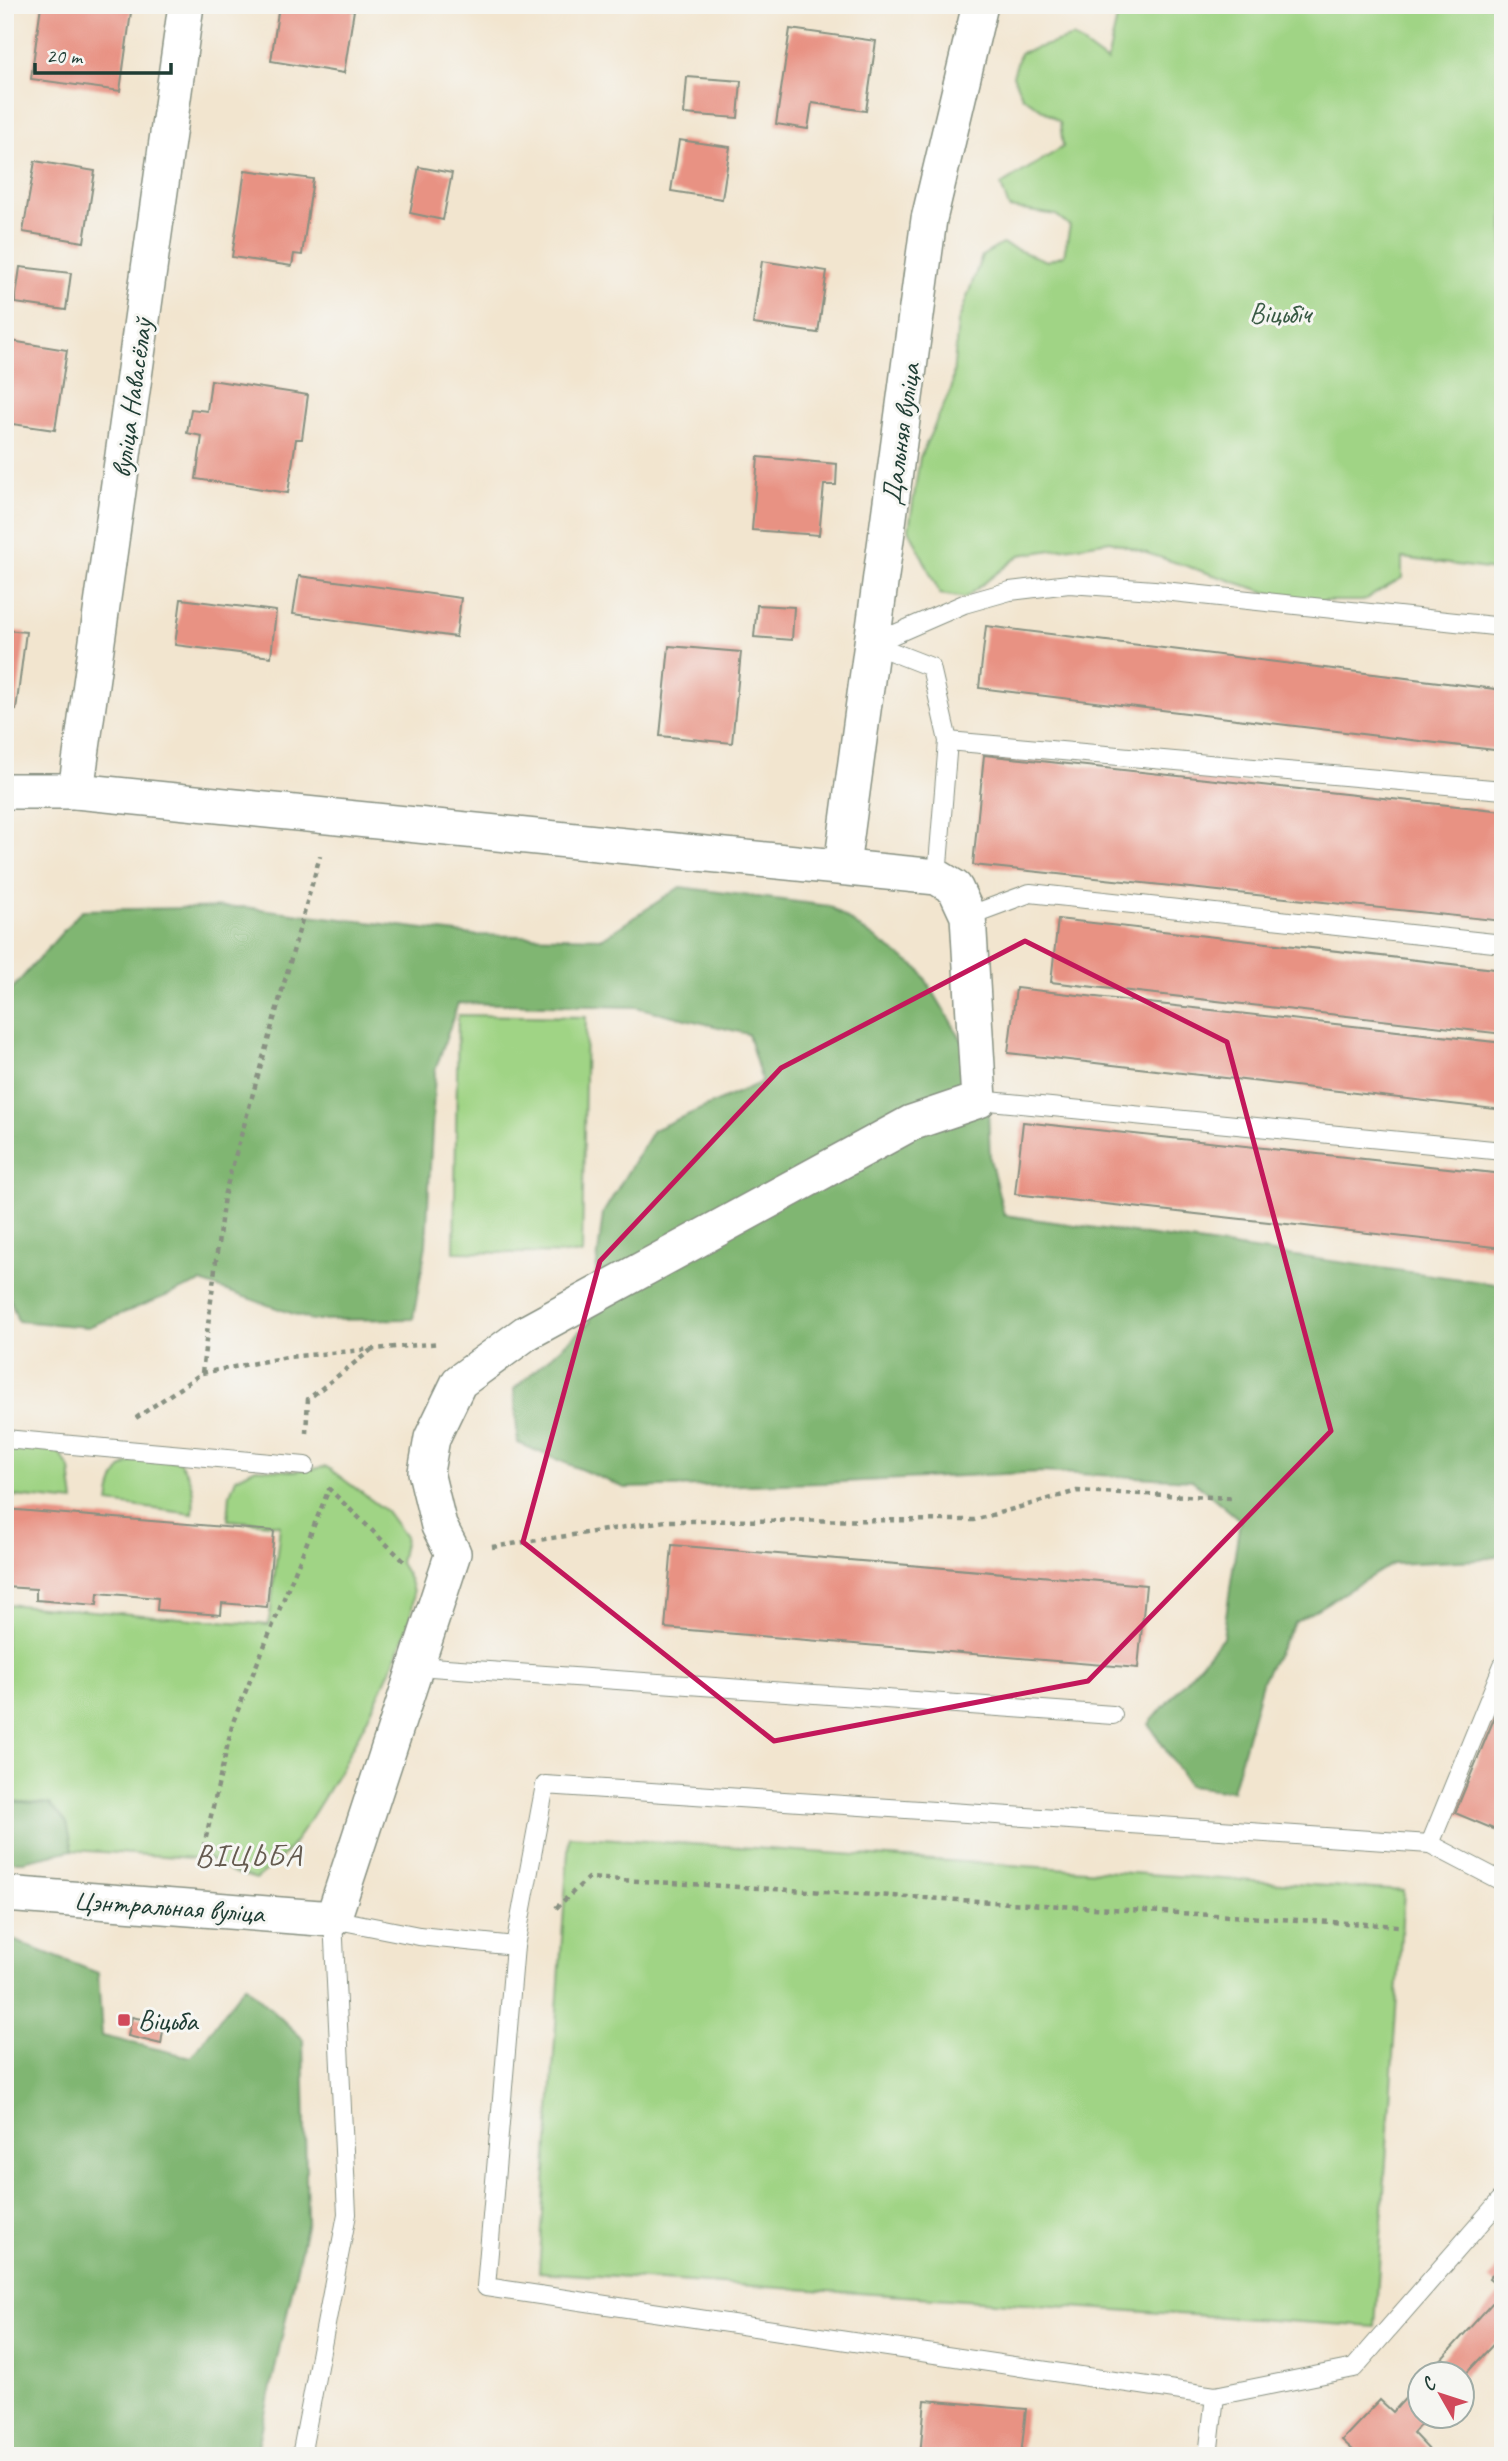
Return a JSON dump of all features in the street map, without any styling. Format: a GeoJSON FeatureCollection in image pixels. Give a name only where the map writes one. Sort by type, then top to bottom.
{"type":"FeatureCollection","features":[{"type":"Feature","properties":{"kind":"street","name":"вуліца Навасёлаў"},"geometry":{"type":"LineString","coordinates":[[76,791],[186,5]]}},
{"type":"Feature","properties":{"kind":"street","name":"Дальняя вуліца"},"geometry":{"type":"LineString","coordinates":[[842,866],[929,219],[980,5]]}},
{"type":"Feature","properties":{"kind":"street"},"geometry":{"type":"LineString","coordinates":[[5,791],[76,791],[937,877],[955,888],[968,916],[979,1100],[911,1123],[526,1334],[459,1382],[432,1438],[426,1472],[439,1526],[453,1553],[441,1597],[333,1919]]}},
{"type":"Feature","properties":{"kind":"street","name":"Цэнтральная вуліца"},"geometry":{"type":"LineString","coordinates":[[5,1894],[333,1919]]}},
{"type":"Feature","properties":{"kind":"lane"},"geometry":{"type":"LineString","coordinates":[[872,644],[964,604],[1010,591],[1069,584],[1154,590],[1503,627]]}},
{"type":"Feature","properties":{"kind":"lane"},"geometry":{"type":"LineString","coordinates":[[872,644],[931,667],[948,741],[937,877]]}},
{"type":"Feature","properties":{"kind":"lane"},"geometry":{"type":"LineString","coordinates":[[948,741],[1503,790]]}},
{"type":"Feature","properties":{"kind":"lane"},"geometry":{"type":"LineString","coordinates":[[968,916],[1030,892],[1503,944]]}},
{"type":"Feature","properties":{"kind":"lane"},"geometry":{"type":"LineString","coordinates":[[979,1100],[1503,1151]]}},
{"type":"Feature","properties":{"kind":"lane"},"geometry":{"type":"LineString","coordinates":[[5,1439],[305,1466]]}},
{"type":"Feature","properties":{"kind":"lane"},"geometry":{"type":"LineString","coordinates":[[1430,1844],[1503,1665]]}},
{"type":"Feature","properties":{"kind":"lane"},"geometry":{"type":"LineString","coordinates":[[417,1666],[1113,1716]]}},
{"type":"Feature","properties":{"kind":"lane"},"geometry":{"type":"LineString","coordinates":[[1503,1882],[1430,1844],[545,1785],[515,1947],[486,2287],[1215,2396],[1354,2368],[1503,2197]]}},
{"type":"Feature","properties":{"kind":"lane"},"geometry":{"type":"LineString","coordinates":[[301,2456],[347,2214],[333,1919],[419,1937],[515,1947]]}},
{"type":"Feature","properties":{"kind":"lane"},"geometry":{"type":"LineString","coordinates":[[1208,2456],[1215,2396]]}},
{"type":"Feature","properties":{"kind":"path"},"geometry":{"type":"LineString","coordinates":[[202,1373],[224,1196],[331,816]]}},
{"type":"Feature","properties":{"kind":"path"},"geometry":{"type":"LineString","coordinates":[[95,1447],[202,1373],[286,1357],[449,1342]]}},
{"type":"Feature","properties":{"kind":"path"},"geometry":{"type":"LineString","coordinates":[[371,1350],[308,1399],[305,1466],[441,1597]]}},
{"type":"Feature","properties":{"kind":"path"},"geometry":{"type":"LineString","coordinates":[[190,1908],[233,1722],[329,1489]]}},
{"type":"Feature","properties":{"kind":"path"},"geometry":{"type":"LineString","coordinates":[[453,1553],[666,1521],[974,1520],[1077,1492],[1232,1498]]}},
{"type":"Feature","properties":{"kind":"path"},"geometry":{"type":"LineString","coordinates":[[515,1947],[588,1878],[1399,1926]]}},
{"type":"Feature","properties":{"kind":"highlighted area"},"geometry":{"type":"Polygon","coordinates":[[[1025,941],[1227,1042],[1331,1431],[1088,1681],[774,1741],[523,1542],[600,1261],[781,1068],[1025,941]]]}},
{"type":"Feature","properties":{"kind":"green space","name":"Віцьбіч"},"geometry":{"type":"Polygon","coordinates":[[[1120,5],[1503,5],[1503,571],[1402,558],[1402,578],[1362,601],[1293,601],[1110,541],[1020,555],[965,598],[940,594],[909,529],[920,457],[952,387],[958,322],[982,256],[1002,244],[1047,261],[1064,255],[1070,226],[1056,215],[1009,208],[1001,185],[1063,147],[1060,122],[1022,96],[1013,76],[1020,53],[1073,37],[1107,62],[1120,5]]]}},
{"type":"Feature","properties":{"kind":"green space"},"geometry":{"type":"Polygon","coordinates":[[[680,887],[829,906],[920,970],[987,1082],[990,1159],[1004,1215],[1503,1285],[1503,1554],[1479,1560],[1392,1564],[1294,1623],[1263,1679],[1232,1791],[1189,1786],[1149,1724],[1223,1637],[1240,1520],[1192,1480],[1041,1472],[823,1483],[625,1488],[518,1443],[514,1389],[590,1322],[603,1213],[653,1130],[762,1082],[748,1034],[636,1007],[458,1003],[435,1071],[426,1245],[413,1319],[311,1320],[201,1282],[88,1327],[18,1321],[5,1285],[5,997],[82,910],[243,907],[474,935],[603,938],[680,887]]]}},
{"type":"Feature","properties":{"kind":"green space"},"geometry":{"type":"Polygon","coordinates":[[[458,1015],[586,1017],[582,1254],[454,1252],[458,1015]]]}},
{"type":"Feature","properties":{"kind":"green space"},"geometry":{"type":"Polygon","coordinates":[[[18,1446],[57,1450],[70,1469],[74,1502],[5,1495],[5,1451],[18,1446]]]}},
{"type":"Feature","properties":{"kind":"green space"},"geometry":{"type":"Polygon","coordinates":[[[145,1457],[179,1461],[192,1486],[193,1514],[109,1503],[118,1473],[128,1463],[145,1457]]]}},
{"type":"Feature","properties":{"kind":"green space"},"geometry":{"type":"Polygon","coordinates":[[[327,1467],[386,1511],[405,1537],[400,1563],[412,1587],[413,1603],[395,1658],[358,1736],[316,1811],[281,1858],[256,1879],[232,1872],[209,1859],[73,1850],[67,1824],[50,1804],[5,1801],[5,1604],[269,1625],[280,1525],[228,1520],[230,1494],[236,1478],[256,1468],[293,1471],[327,1467]]]}},
{"type":"Feature","properties":{"kind":"green space"},"geometry":{"type":"Polygon","coordinates":[[[5,1801],[50,1804],[67,1823],[73,1850],[23,1861],[5,1861],[5,1801]]]}},
{"type":"Feature","properties":{"kind":"green space"},"geometry":{"type":"Polygon","coordinates":[[[569,1836],[1404,1891],[1375,2327],[539,2272],[569,1836]]]}},
{"type":"Feature","properties":{"kind":"green space"},"geometry":{"type":"Polygon","coordinates":[[[5,1937],[98,1973],[102,2036],[191,2057],[245,1985],[303,2039],[307,2221],[256,2456],[5,2456],[5,1937]]]}},
{"type":"Feature","properties":{"kind":"building"},"geometry":{"type":"Polygon","coordinates":[[[41,5],[132,5],[120,91],[31,79],[41,5]]]}},
{"type":"Feature","properties":{"kind":"building"},"geometry":{"type":"Polygon","coordinates":[[[279,5],[321,5],[354,10],[344,73],[271,61],[279,5]]]}},
{"type":"Feature","properties":{"kind":"building"},"geometry":{"type":"Polygon","coordinates":[[[790,29],[876,41],[866,111],[812,103],[808,129],[776,124],[790,29]]]}},
{"type":"Feature","properties":{"kind":"building"},"geometry":{"type":"Polygon","coordinates":[[[687,77],[741,81],[738,118],[684,114],[687,77]]]}},
{"type":"Feature","properties":{"kind":"building"},"geometry":{"type":"Polygon","coordinates":[[[679,140],[730,147],[722,199],[671,191],[679,140]]]}},
{"type":"Feature","properties":{"kind":"building"},"geometry":{"type":"Polygon","coordinates":[[[35,161],[95,171],[84,242],[23,232],[35,161]]]}},
{"type":"Feature","properties":{"kind":"building"},"geometry":{"type":"Polygon","coordinates":[[[419,167],[452,173],[443,220],[410,213],[419,167]]]}},
{"type":"Feature","properties":{"kind":"building"},"geometry":{"type":"Polygon","coordinates":[[[245,170],[313,179],[302,255],[294,254],[292,266],[232,257],[245,170]]]}},
{"type":"Feature","properties":{"kind":"building"},"geometry":{"type":"Polygon","coordinates":[[[762,261],[827,271],[818,333],[753,324],[762,261]]]}},
{"type":"Feature","properties":{"kind":"building"},"geometry":{"type":"Polygon","coordinates":[[[20,267],[71,273],[66,310],[15,303],[20,267]]]}},
{"type":"Feature","properties":{"kind":"building"},"geometry":{"type":"Polygon","coordinates":[[[5,340],[67,350],[55,430],[5,423],[5,340]]]}},
{"type":"Feature","properties":{"kind":"building"},"geometry":{"type":"Polygon","coordinates":[[[211,380],[308,395],[302,439],[296,439],[288,493],[196,479],[202,436],[187,433],[191,409],[207,411],[211,380]]]}},
{"type":"Feature","properties":{"kind":"building"},"geometry":{"type":"Polygon","coordinates":[[[758,457],[837,464],[836,485],[824,485],[819,535],[752,530],[758,457]]]}},
{"type":"Feature","properties":{"kind":"building"},"geometry":{"type":"Polygon","coordinates":[[[299,576],[461,598],[456,637],[293,614],[299,576]]]}},
{"type":"Feature","properties":{"kind":"building"},"geometry":{"type":"Polygon","coordinates":[[[181,599],[276,611],[271,657],[175,645],[181,599]]]}},
{"type":"Feature","properties":{"kind":"building"},"geometry":{"type":"Polygon","coordinates":[[[757,605],[794,607],[792,640],[754,637],[757,605]]]}},
{"type":"Feature","properties":{"kind":"building"},"geometry":{"type":"Polygon","coordinates":[[[986,626],[1503,690],[1503,751],[979,688],[986,626]]]}},
{"type":"Feature","properties":{"kind":"building"},"geometry":{"type":"Polygon","coordinates":[[[5,630],[26,632],[16,710],[5,708],[5,630]]]}},
{"type":"Feature","properties":{"kind":"building"},"geometry":{"type":"Polygon","coordinates":[[[669,646],[741,652],[732,743],[660,736],[669,646]]]}},
{"type":"Feature","properties":{"kind":"building"},"geometry":{"type":"Polygon","coordinates":[[[984,755],[1503,811],[1503,921],[973,865],[984,755]]]}},
{"type":"Feature","properties":{"kind":"building"},"geometry":{"type":"Polygon","coordinates":[[[1058,919],[1503,970],[1503,1034],[1051,982],[1058,919]]]}},
{"type":"Feature","properties":{"kind":"building"},"geometry":{"type":"Polygon","coordinates":[[[1016,988],[1503,1043],[1503,1110],[1008,1053],[1016,988]]]}},
{"type":"Feature","properties":{"kind":"building"},"geometry":{"type":"Polygon","coordinates":[[[1023,1122],[1503,1174],[1503,1248],[1015,1194],[1023,1122]]]}},
{"type":"Feature","properties":{"kind":"building"},"geometry":{"type":"Polygon","coordinates":[[[5,1509],[274,1531],[267,1607],[222,1603],[221,1615],[157,1610],[158,1598],[98,1593],[97,1605],[36,1600],[36,1589],[5,1587],[5,1509]]]}},
{"type":"Feature","properties":{"kind":"building"},"geometry":{"type":"Polygon","coordinates":[[[672,1545],[1146,1585],[1138,1668],[665,1628],[672,1545]]]}},
{"type":"Feature","properties":{"kind":"building"},"geometry":{"type":"Polygon","coordinates":[[[1503,1697],[1503,1833],[1455,1813],[1503,1697]]]}},
{"type":"Feature","properties":{"kind":"building"},"geometry":{"type":"Polygon","coordinates":[[[132,2017],[164,2024],[161,2044],[128,2036],[132,2017]]]}},
{"type":"Feature","properties":{"kind":"building"},"geometry":{"type":"Polygon","coordinates":[[[1503,2260],[1503,2290],[1489,2279],[1503,2260]]]}},
{"type":"Feature","properties":{"kind":"building"},"geometry":{"type":"Polygon","coordinates":[[[1503,2291],[1503,2334],[1476,2363],[1476,2360],[1441,2360],[1503,2291]]]}},
{"type":"Feature","properties":{"kind":"building"},"geometry":{"type":"Polygon","coordinates":[[[1406,2398],[1406,2430],[1416,2430],[1413,2433],[1435,2456],[1352,2456],[1355,2452],[1342,2440],[1380,2400],[1393,2412],[1406,2398]]]}},
{"type":"Feature","properties":{"kind":"building"},"geometry":{"type":"Polygon","coordinates":[[[925,2400],[1026,2409],[1021,2456],[920,2456],[925,2400]]]}},
{"type":"Feature","properties":{"kind":"place","name":"Віцьба"},"geometry":{"type":"Point","coordinates":[124,2020]}},
{"type":"Feature","properties":{"kind":"district","name":"ВІЦЬБА"},"geometry":{"type":"Point","coordinates":[249,1855]}}]}
